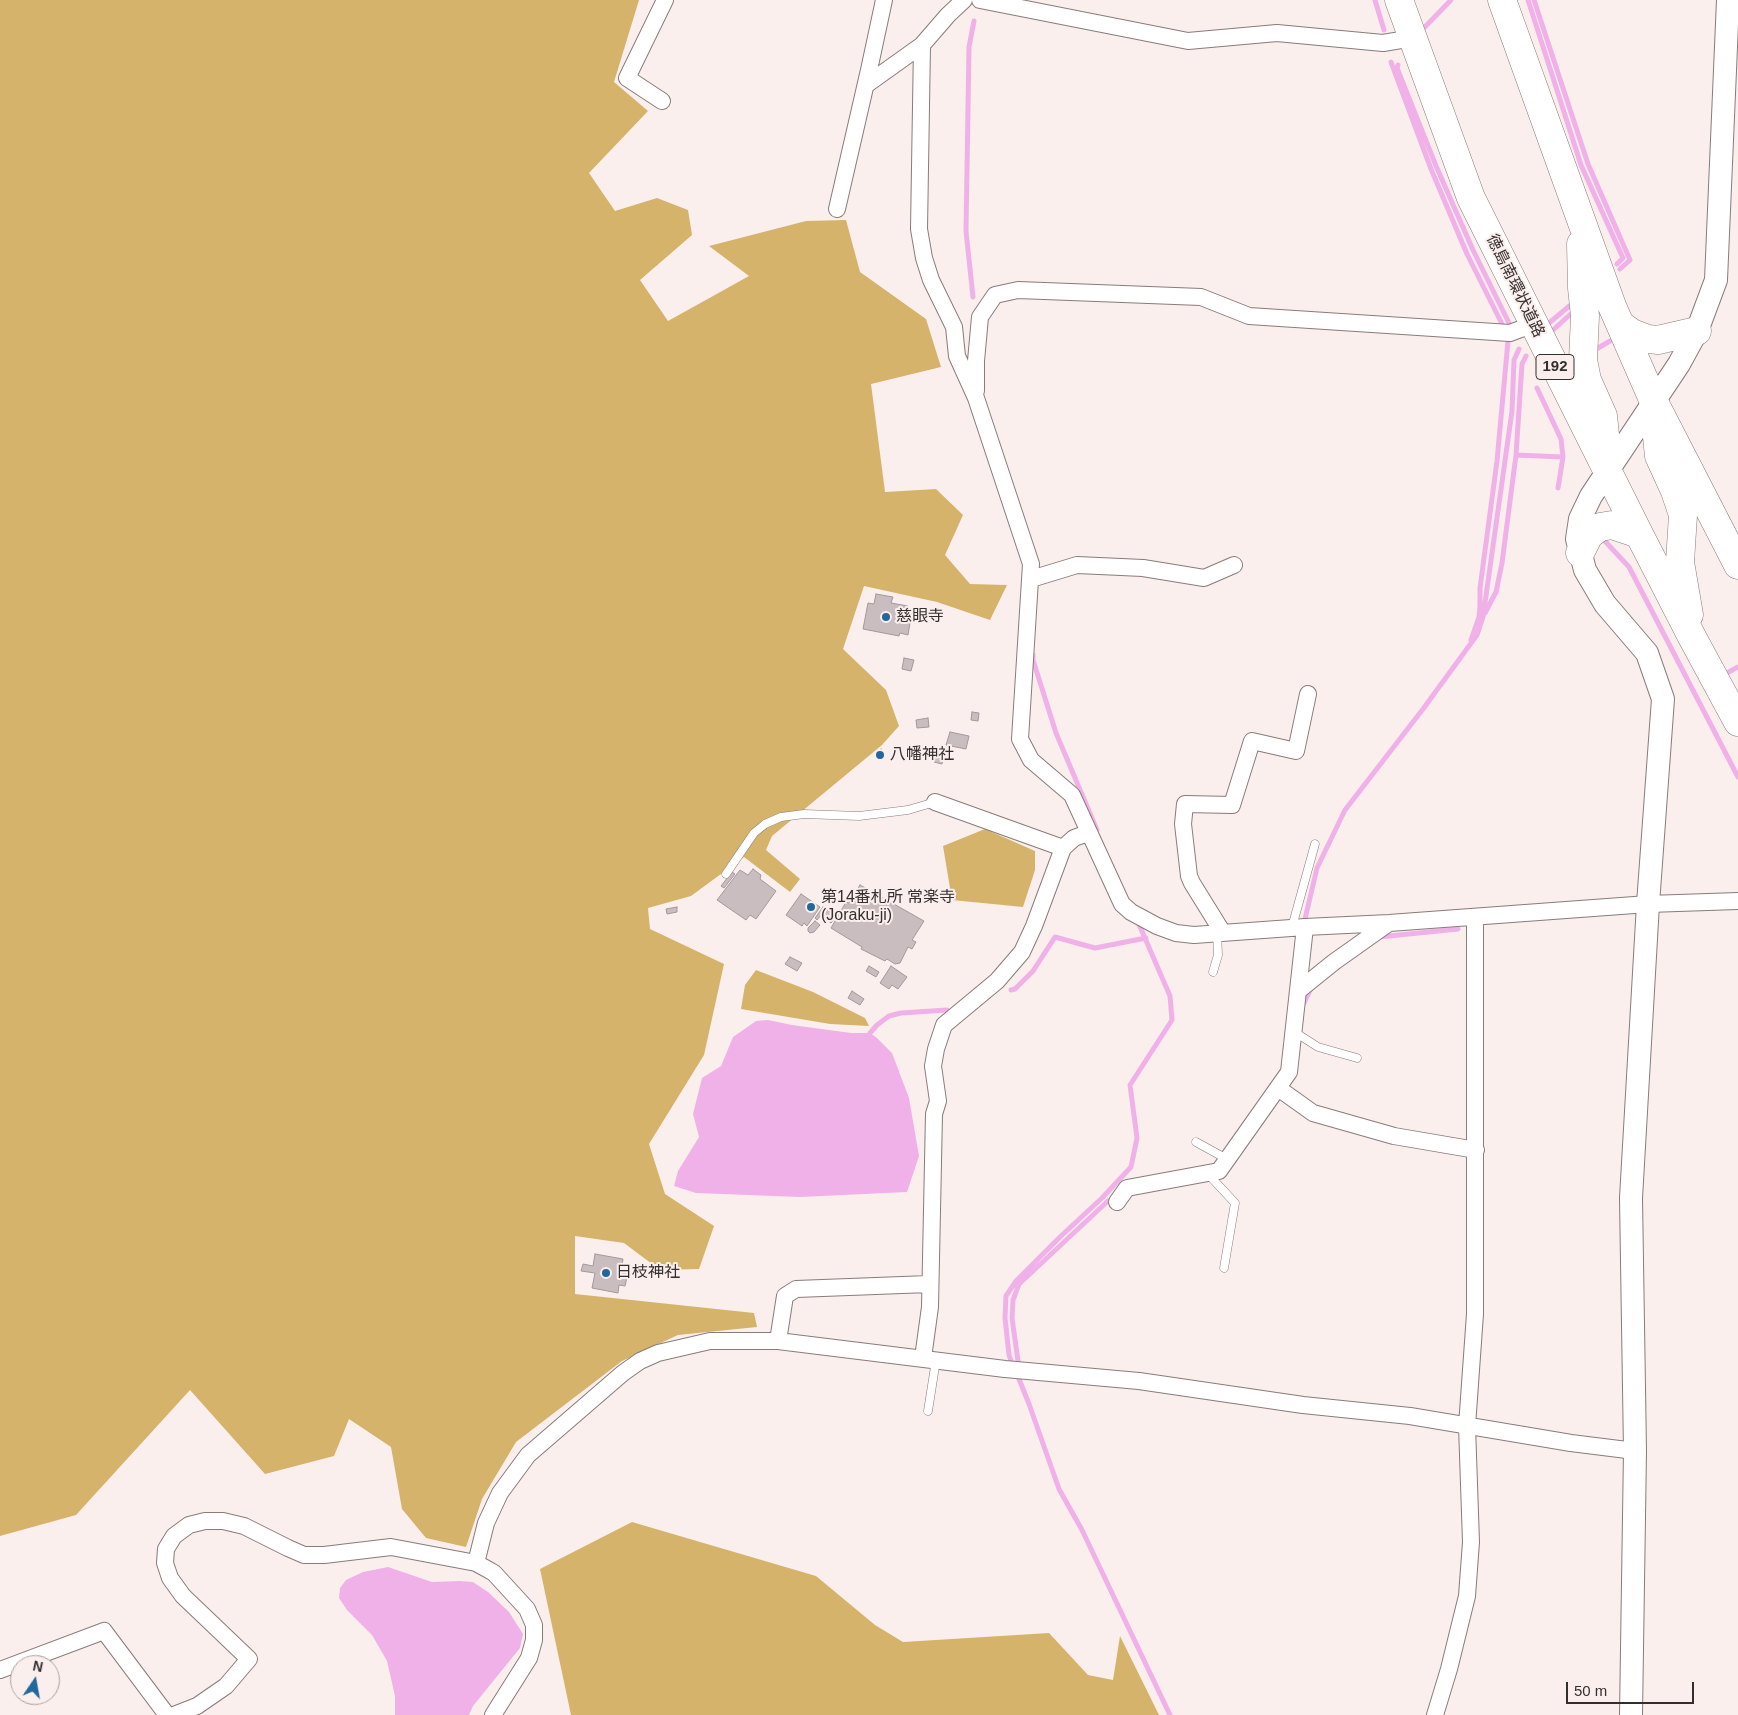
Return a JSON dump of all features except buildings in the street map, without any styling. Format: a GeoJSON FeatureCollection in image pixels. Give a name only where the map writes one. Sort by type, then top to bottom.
{"type":"FeatureCollection","features":[{"type":"Feature","properties":{"kind":"highway","name":"徳島南環状道路"},"geometry":{"type":"LineString","coordinates":[[1399,0],[1471,198],[1639,534],[1738,722]]}},
{"type":"Feature","properties":{"kind":"highway"},"geometry":{"type":"LineString","coordinates":[[1502,0],[1612,306],[1654,402],[1738,565]]}},
{"type":"Feature","properties":{"kind":"highway"},"geometry":{"type":"LineString","coordinates":[[1581,220],[1582,288],[1585,316],[1583,360],[1588,380],[1602,416],[1608,470]]}},
{"type":"Feature","properties":{"kind":"highway"},"geometry":{"type":"LineString","coordinates":[[1621,325],[1632,333],[1648,339],[1658,340],[1697,331]]}},
{"type":"Feature","properties":{"kind":"highway"},"geometry":{"type":"LineString","coordinates":[[1654,402],[1659,456],[1675,491],[1683,515],[1680,562],[1692,637]]}},
{"type":"Feature","properties":{"kind":"highway"},"geometry":{"type":"LineString","coordinates":[[1580,553],[1589,535],[1600,527],[1612,526],[1639,534]]}},
{"type":"Feature","properties":{"kind":"street"},"geometry":{"type":"LineString","coordinates":[[662,101],[627,78],[665,0]]}},
{"type":"Feature","properties":{"kind":"street"},"geometry":{"type":"LineString","coordinates":[[837,209],[884,0]]}},
{"type":"Feature","properties":{"kind":"street"},"geometry":{"type":"LineString","coordinates":[[866,85],[922,45],[964,0]]}},
{"type":"Feature","properties":{"kind":"street"},"geometry":{"type":"LineString","coordinates":[[980,0],[1188,41],[1277,33],[1383,43],[1413,38]]}},
{"type":"Feature","properties":{"kind":"street"},"geometry":{"type":"LineString","coordinates":[[1631,1715],[1635,1451],[1631,1198],[1648,904],[1663,699],[1647,653],[1605,604],[1585,570],[1577,538],[1580,519],[1591,496],[1679,364],[1697,331],[1716,280],[1728,0]]}},
{"type":"Feature","properties":{"kind":"street"},"geometry":{"type":"LineString","coordinates":[[922,45],[919,229],[931,280],[954,327],[958,356],[976,398],[1032,564],[1020,739],[1031,760],[1072,795],[1116,895],[1122,904],[1136,915],[1157,926],[1176,933],[1194,935],[1648,904],[1738,902]]}},
{"type":"Feature","properties":{"kind":"street"},"geometry":{"type":"LineString","coordinates":[[976,398],[976,361],[980,317],[995,295],[1018,290],[1201,297],[1249,316],[1510,333],[1534,324]]}},
{"type":"Feature","properties":{"kind":"street"},"geometry":{"type":"LineString","coordinates":[[1031,579],[1077,565],[1143,568],[1204,578],[1234,565]]}},
{"type":"Feature","properties":{"kind":"street"},"geometry":{"type":"LineString","coordinates":[[1220,933],[1189,876],[1183,824],[1185,804],[1232,805],[1252,741],[1296,751],[1308,694]]}},
{"type":"Feature","properties":{"kind":"street"},"geometry":{"type":"LineString","coordinates":[[935,802],[1063,848]]}},
{"type":"Feature","properties":{"kind":"street"},"geometry":{"type":"LineString","coordinates":[[929,1359],[934,1114],[938,1101],[933,1066],[936,1050],[944,1025],[998,981],[1022,952],[1034,926],[1063,848],[1074,838],[1088,833]]}},
{"type":"Feature","properties":{"kind":"street"},"geometry":{"type":"LineString","coordinates":[[1435,1715],[1449,1669],[1467,1596],[1471,1542],[1468,1426],[1475,1314],[1475,917]]}},
{"type":"Feature","properties":{"kind":"street"},"geometry":{"type":"LineString","coordinates":[[1298,991],[1334,962],[1389,923]]}},
{"type":"Feature","properties":{"kind":"street"},"geometry":{"type":"LineString","coordinates":[[1117,1202],[1127,1188],[1219,1170],[1289,1072],[1298,991],[1298,927]]}},
{"type":"Feature","properties":{"kind":"street"},"geometry":{"type":"LineString","coordinates":[[1278,1088],[1313,1113],[1394,1136],[1476,1150]]}},
{"type":"Feature","properties":{"kind":"street"},"geometry":{"type":"LineString","coordinates":[[778,1341],[785,1296],[796,1289],[930,1284]]}},
{"type":"Feature","properties":{"kind":"street"},"geometry":{"type":"LineString","coordinates":[[476,1563],[486,1523],[496,1501],[528,1455],[623,1372],[640,1361],[658,1353],[710,1341],[778,1341],[1005,1369],[1139,1381],[1303,1405],[1410,1416],[1571,1443],[1635,1451]]}},
{"type":"Feature","properties":{"kind":"street"},"geometry":{"type":"LineString","coordinates":[[174,1715],[197,1706],[226,1686],[249,1659],[184,1596],[170,1578],[165,1563],[166,1549],[174,1536],[189,1525],[206,1521],[223,1521],[244,1526],[304,1555],[324,1555],[391,1547],[476,1563],[494,1573],[527,1609],[534,1625],[534,1640],[529,1658],[493,1715]]}},
{"type":"Feature","properties":{"kind":"street"},"geometry":{"type":"LineString","coordinates":[[0,1670],[104,1631],[167,1715]]}},
{"type":"Feature","properties":{"kind":"lane"},"geometry":{"type":"LineString","coordinates":[[726,874],[754,833],[765,824],[781,817],[804,814],[859,816],[908,810],[935,802]]}},
{"type":"Feature","properties":{"kind":"lane"},"geometry":{"type":"LineString","coordinates":[[1298,927],[1315,844]]}},
{"type":"Feature","properties":{"kind":"lane"},"geometry":{"type":"LineString","coordinates":[[1213,972],[1218,955],[1220,933]]}},
{"type":"Feature","properties":{"kind":"lane"},"geometry":{"type":"LineString","coordinates":[[1294,1031],[1318,1047],[1357,1058]]}},
{"type":"Feature","properties":{"kind":"lane"},"geometry":{"type":"LineString","coordinates":[[1196,1142],[1227,1159]]}},
{"type":"Feature","properties":{"kind":"lane"},"geometry":{"type":"LineString","coordinates":[[1207,1173],[1235,1203],[1224,1268]]}},
{"type":"Feature","properties":{"kind":"lane"},"geometry":{"type":"LineString","coordinates":[[928,1411],[929,1359]]}},
{"type":"Feature","properties":{"kind":"shaded area"},"geometry":{"type":"Polygon","coordinates":[[[0,0],[639,0],[614,82],[648,111],[589,173],[615,211],[657,198],[688,210],[692,235],[640,280],[668,321],[749,276],[709,246],[806,221],[846,220],[860,272],[926,319],[941,367],[871,384],[885,492],[936,489],[963,515],[945,555],[970,584],[1007,585],[990,620],[937,602],[864,586],[843,649],[886,690],[899,726],[882,745],[772,836],[766,850],[800,879],[790,892],[744,857],[691,896],[648,908],[650,929],[724,964],[704,1055],[649,1144],[665,1194],[714,1226],[699,1269],[660,1270],[624,1243],[575,1236],[575,1294],[754,1313],[757,1327],[678,1335],[622,1361],[516,1442],[482,1499],[466,1547],[426,1538],[402,1509],[391,1447],[349,1419],[334,1456],[265,1474],[190,1390],[76,1515],[0,1536],[0,0]]]}},
{"type":"Feature","properties":{"kind":"shaded area"},"geometry":{"type":"Polygon","coordinates":[[[985,829],[1035,851],[1035,870],[1023,907],[952,900],[943,846],[985,829]]]}},
{"type":"Feature","properties":{"kind":"shaded area"},"geometry":{"type":"Polygon","coordinates":[[[756,970],[813,992],[865,1018],[869,1026],[830,1024],[741,1009],[745,985],[756,970]]]}},
{"type":"Feature","properties":{"kind":"shaded area"},"geometry":{"type":"Polygon","coordinates":[[[768,1020],[851,1033],[870,1033],[892,1053],[909,1098],[919,1156],[907,1192],[800,1197],[696,1193],[674,1186],[678,1171],[699,1137],[693,1114],[702,1078],[721,1066],[733,1037],[756,1021],[768,1020]]]}},
{"type":"Feature","properties":{"kind":"shaded area"},"geometry":{"type":"Polygon","coordinates":[[[632,1522],[816,1576],[875,1625],[903,1642],[1049,1633],[1088,1675],[1113,1680],[1120,1636],[1159,1715],[571,1715],[540,1569],[632,1522]]]}},
{"type":"Feature","properties":{"kind":"shaded area"},"geometry":{"type":"Polygon","coordinates":[[[388,1567],[432,1582],[473,1582],[488,1592],[509,1612],[523,1634],[520,1648],[473,1706],[469,1715],[395,1715],[395,1696],[387,1661],[372,1635],[347,1610],[339,1598],[340,1588],[346,1580],[363,1572],[388,1567]]]}},
{"type":"Feature","properties":{"kind":"waterway"},"geometry":{"type":"LineString","coordinates":[[1375,0],[1384,30]]}},
{"type":"Feature","properties":{"kind":"waterway"},"geometry":{"type":"LineString","coordinates":[[1420,32],[1451,0]]}},
{"type":"Feature","properties":{"kind":"waterway"},"geometry":{"type":"LineString","coordinates":[[1528,0],[1581,165],[1623,258],[1617,264]]}},
{"type":"Feature","properties":{"kind":"waterway"},"geometry":{"type":"LineString","coordinates":[[1534,0],[1588,164],[1630,260],[1620,269]]}},
{"type":"Feature","properties":{"kind":"waterway"},"geometry":{"type":"LineString","coordinates":[[973,297],[966,231],[969,47],[974,21]]}},
{"type":"Feature","properties":{"kind":"waterway"},"geometry":{"type":"LineString","coordinates":[[1391,62],[1431,169],[1467,254],[1503,326]]}},
{"type":"Feature","properties":{"kind":"waterway"},"geometry":{"type":"LineString","coordinates":[[1398,65],[1397,68],[1436,166],[1473,250],[1509,323]]}},
{"type":"Feature","properties":{"kind":"waterway"},"geometry":{"type":"LineString","coordinates":[[1549,323],[1573,303]]}},
{"type":"Feature","properties":{"kind":"waterway"},"geometry":{"type":"LineString","coordinates":[[1552,331],[1575,310]]}},
{"type":"Feature","properties":{"kind":"waterway"},"geometry":{"type":"LineString","coordinates":[[1471,640],[1479,617],[1480,588],[1497,461],[1508,341]]}},
{"type":"Feature","properties":{"kind":"waterway"},"geometry":{"type":"LineString","coordinates":[[1593,351],[1610,341]]}},
{"type":"Feature","properties":{"kind":"waterway"},"geometry":{"type":"LineString","coordinates":[[1305,919],[1317,868],[1345,810],[1477,635],[1483,617],[1512,411],[1514,360],[1519,349]]}},
{"type":"Feature","properties":{"kind":"waterway"},"geometry":{"type":"LineString","coordinates":[[1485,613],[1496,592],[1502,563],[1516,455],[1522,364],[1526,356]]}},
{"type":"Feature","properties":{"kind":"waterway"},"geometry":{"type":"LineString","coordinates":[[1537,388],[1561,439],[1563,457],[1558,488]]}},
{"type":"Feature","properties":{"kind":"waterway"},"geometry":{"type":"LineString","coordinates":[[1516,455],[1563,457]]}},
{"type":"Feature","properties":{"kind":"waterway"},"geometry":{"type":"LineString","coordinates":[[1603,539],[1629,567],[1738,777]]}},
{"type":"Feature","properties":{"kind":"waterway"},"geometry":{"type":"LineString","coordinates":[[1033,655],[1056,733],[1097,830]]}},
{"type":"Feature","properties":{"kind":"waterway"},"geometry":{"type":"LineString","coordinates":[[1725,674],[1738,667]]}},
{"type":"Feature","properties":{"kind":"waterway"},"geometry":{"type":"LineString","coordinates":[[1013,1366],[1009,1355],[1005,1318],[1006,1296],[1016,1281],[1102,1198],[1131,1167],[1137,1138],[1130,1085],[1172,1020],[1170,996],[1138,922]]}},
{"type":"Feature","properties":{"kind":"waterway"},"geometry":{"type":"LineString","coordinates":[[1379,937],[1458,929]]}},
{"type":"Feature","properties":{"kind":"waterway"},"geometry":{"type":"LineString","coordinates":[[1011,990],[1015,989],[1033,971],[1055,937],[1095,948],[1146,938]]}},
{"type":"Feature","properties":{"kind":"waterway"},"geometry":{"type":"LineString","coordinates":[[1304,1003],[1312,986]]}},
{"type":"Feature","properties":{"kind":"waterway"},"geometry":{"type":"LineString","coordinates":[[870,1033],[889,1016],[901,1013],[947,1010]]}},
{"type":"Feature","properties":{"kind":"waterway"},"geometry":{"type":"LineString","coordinates":[[1019,1368],[1012,1318],[1013,1300],[1019,1284],[1108,1201]]}},
{"type":"Feature","properties":{"kind":"waterway"},"geometry":{"type":"LineString","coordinates":[[1017,1374],[1059,1489],[1082,1530],[1170,1715]]}},
{"type":"Feature","properties":{"kind":"place","name":"慈眼寺"},"geometry":{"type":"Point","coordinates":[886,617]}},
{"type":"Feature","properties":{"kind":"place","name":"八幡神社"},"geometry":{"type":"Point","coordinates":[880,755]}},
{"type":"Feature","properties":{"kind":"place","name":"第14番札所 常楽寺 (Joraku-ji)"},"geometry":{"type":"Point","coordinates":[811,907]}},
{"type":"Feature","properties":{"kind":"place","name":"日枝神社"},"geometry":{"type":"Point","coordinates":[606,1273]}}]}
